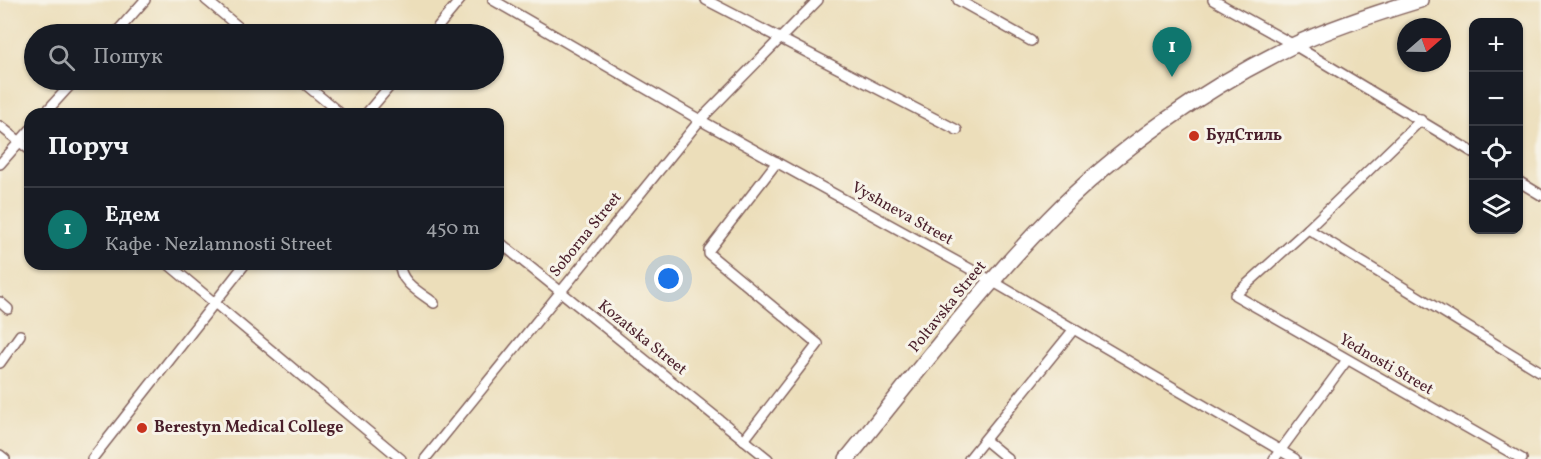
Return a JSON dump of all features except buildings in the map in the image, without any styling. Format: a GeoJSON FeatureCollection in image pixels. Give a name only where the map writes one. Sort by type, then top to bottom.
{"type":"FeatureCollection","features":[{"type":"Feature","properties":{"kind":"highway","name":"Poltavska Street"},"geometry":{"type":"LineString","coordinates":[[847,459],[992,281],[1050,217],[1119,156],[1195,102],[1294,45],[1393,4],[1420,0]]}},
{"type":"Feature","properties":{"kind":"street"},"geometry":{"type":"LineString","coordinates":[[124,24],[145,0]]}},
{"type":"Feature","properties":{"kind":"street"},"geometry":{"type":"LineString","coordinates":[[206,0],[235,24]]}},
{"type":"Feature","properties":{"kind":"street"},"geometry":{"type":"LineString","coordinates":[[440,24],[460,0]]}},
{"type":"Feature","properties":{"kind":"street","name":"Vyshneva Street"},"geometry":{"type":"LineString","coordinates":[[493,0],[700,120],[992,281],[1278,455],[1295,459]]}},
{"type":"Feature","properties":{"kind":"street"},"geometry":{"type":"LineString","coordinates":[[706,0],[957,130]]}},
{"type":"Feature","properties":{"kind":"street","name":"Soborna Street"},"geometry":{"type":"LineString","coordinates":[[425,459],[700,120],[818,0]]}},
{"type":"Feature","properties":{"kind":"street"},"geometry":{"type":"LineString","coordinates":[[958,0],[1031,41]]}},
{"type":"Feature","properties":{"kind":"street"},"geometry":{"type":"LineString","coordinates":[[1213,0],[1294,45],[1469,151]]}},
{"type":"Feature","properties":{"kind":"street"},"geometry":{"type":"LineString","coordinates":[[49,108],[66,90]]}},
{"type":"Feature","properties":{"kind":"street"},"geometry":{"type":"LineString","coordinates":[[312,90],[334,108]]}},
{"type":"Feature","properties":{"kind":"street"},"geometry":{"type":"LineString","coordinates":[[371,108],[386,90]]}},
{"type":"Feature","properties":{"kind":"street"},"geometry":{"type":"LineString","coordinates":[[1420,120],[1308,229],[1541,372]]}},
{"type":"Feature","properties":{"kind":"street"},"geometry":{"type":"LineString","coordinates":[[0,126],[24,145]]}},
{"type":"Feature","properties":{"kind":"street"},"geometry":{"type":"LineString","coordinates":[[0,164],[24,137]]}},
{"type":"Feature","properties":{"kind":"street"},"geometry":{"type":"LineString","coordinates":[[744,440],[818,344],[708,255],[709,250],[777,162]]}},
{"type":"Feature","properties":{"kind":"street"},"geometry":{"type":"LineString","coordinates":[[1523,184],[1541,195]]}},
{"type":"Feature","properties":{"kind":"street","name":"Yednosti Street"},"geometry":{"type":"LineString","coordinates":[[1308,229],[1235,295],[1522,459]]}},
{"type":"Feature","properties":{"kind":"street","name":"Kozatska Street"},"geometry":{"type":"LineString","coordinates":[[504,246],[768,459]]}},
{"type":"Feature","properties":{"kind":"street"},"geometry":{"type":"LineString","coordinates":[[175,270],[401,459]]}},
{"type":"Feature","properties":{"kind":"street"},"geometry":{"type":"LineString","coordinates":[[92,459],[240,270]]}},
{"type":"Feature","properties":{"kind":"street"},"geometry":{"type":"LineString","coordinates":[[400,270],[406,282],[434,303]]}},
{"type":"Feature","properties":{"kind":"street"},"geometry":{"type":"LineString","coordinates":[[0,303],[8,309]]}},
{"type":"Feature","properties":{"kind":"street"},"geometry":{"type":"LineString","coordinates":[[969,459],[1074,329]]}},
{"type":"Feature","properties":{"kind":"street"},"geometry":{"type":"LineString","coordinates":[[0,363],[21,335]]}},
{"type":"Feature","properties":{"kind":"street"},"geometry":{"type":"LineString","coordinates":[[1278,455],[1347,360]]}},
{"type":"Feature","properties":{"kind":"street"},"geometry":{"type":"LineString","coordinates":[[986,440],[1008,459]]}},
{"type":"Feature","properties":{"kind":"street"},"geometry":{"type":"LineString","coordinates":[[0,455],[5,459]]}},
{"type":"Feature","properties":{"kind":"place","name":"Едем"},"geometry":{"type":"Point","coordinates":[1172,77]}},
{"type":"Feature","properties":{"kind":"place","name":"БудСтиль"},"geometry":{"type":"Point","coordinates":[1194,136]}},
{"type":"Feature","properties":{"kind":"place","name":"Berestyn Medical College"},"geometry":{"type":"Point","coordinates":[142,428]}}]}
